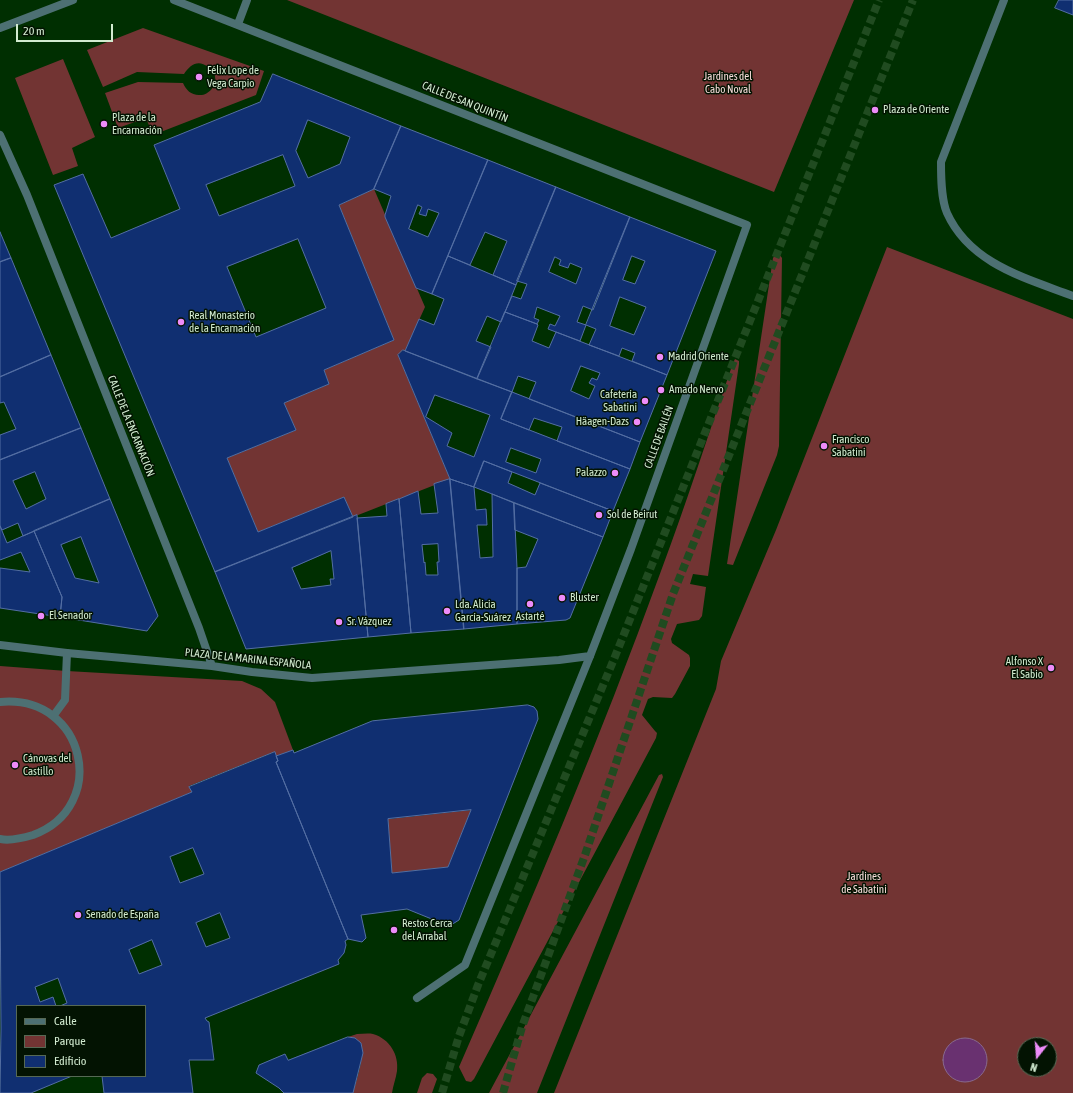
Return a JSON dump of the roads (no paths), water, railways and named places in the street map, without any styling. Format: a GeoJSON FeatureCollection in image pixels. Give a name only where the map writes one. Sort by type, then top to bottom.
{"type":"FeatureCollection","features":[{"type":"Feature","properties":{"kind":"street"},"geometry":{"type":"LineString","coordinates":[[0,28],[73,0]]}},
{"type":"Feature","properties":{"kind":"street","name":"CALLE DE SAN QUINTÍN"},"geometry":{"type":"LineString","coordinates":[[174,0],[747,225]]}},
{"type":"Feature","properties":{"kind":"street"},"geometry":{"type":"LineString","coordinates":[[238,24],[247,0]]}},
{"type":"Feature","properties":{"kind":"street"},"geometry":{"type":"LineString","coordinates":[[1004,0],[941,162],[941,184],[946,212],[961,236],[976,252],[1000,268],[1073,296]]}},
{"type":"Feature","properties":{"kind":"street","name":"CALLE DE LA ENCARNACIÓN"},"geometry":{"type":"LineString","coordinates":[[0,135],[27,195],[199,628],[212,666]]}},
{"type":"Feature","properties":{"kind":"street","name":"CALLE DE BAILÉN"},"geometry":{"type":"LineString","coordinates":[[417,998],[465,965],[590,656],[633,542],[747,225]]}},
{"type":"Feature","properties":{"kind":"street","name":"PLAZA DE LA MARINA ESPAÑOLA"},"geometry":{"type":"LineString","coordinates":[[0,645],[67,653],[212,666],[312,678],[559,660],[590,656]]}},
{"type":"Feature","properties":{"kind":"street"},"geometry":{"type":"LineString","coordinates":[[54,715],[65,700],[67,653]]}},
{"type":"Feature","properties":{"kind":"street"},"geometry":{"type":"LineString","coordinates":[[0,702],[14,700],[35,705],[54,715],[69,733],[78,754],[80,777],[73,800],[62,817],[45,831],[24,838],[0,839]]}},
{"type":"Feature","properties":{"kind":"tunnel"},"geometry":{"type":"LineString","coordinates":[[442,1093],[459,1036],[478,985],[614,659],[879,0]]}},
{"type":"Feature","properties":{"kind":"tunnel"},"geometry":{"type":"LineString","coordinates":[[503,1093],[522,1027],[585,855],[673,594],[913,0]]}},
{"type":"Feature","properties":{"kind":"place","name":"Félix Lope de Vega Carpio"},"geometry":{"type":"Point","coordinates":[199,77]}},
{"type":"Feature","properties":{"kind":"place","name":"Plaza de Oriente"},"geometry":{"type":"Point","coordinates":[875,110]}},
{"type":"Feature","properties":{"kind":"place","name":"Plaza de la Encarnación"},"geometry":{"type":"Point","coordinates":[104,124]}},
{"type":"Feature","properties":{"kind":"place","name":"Real Monasterio de la Encarnación"},"geometry":{"type":"Point","coordinates":[181,322]}},
{"type":"Feature","properties":{"kind":"place","name":"Madrid Oriente"},"geometry":{"type":"Point","coordinates":[660,357]}},
{"type":"Feature","properties":{"kind":"place","name":"Amado Nervo"},"geometry":{"type":"Point","coordinates":[661,390]}},
{"type":"Feature","properties":{"kind":"place","name":"Cafetería Sabatini"},"geometry":{"type":"Point","coordinates":[645,401]}},
{"type":"Feature","properties":{"kind":"place","name":"Häagen-Dazs"},"geometry":{"type":"Point","coordinates":[637,422]}},
{"type":"Feature","properties":{"kind":"place","name":"Francisco Sabatini"},"geometry":{"type":"Point","coordinates":[824,446]}},
{"type":"Feature","properties":{"kind":"place","name":"Palazzo"},"geometry":{"type":"Point","coordinates":[615,473]}},
{"type":"Feature","properties":{"kind":"place","name":"Sol de Beirut"},"geometry":{"type":"Point","coordinates":[599,515]}},
{"type":"Feature","properties":{"kind":"place","name":"Bluster"},"geometry":{"type":"Point","coordinates":[562,598]}},
{"type":"Feature","properties":{"kind":"place","name":"Astarté"},"geometry":{"type":"Point","coordinates":[530,604]}},
{"type":"Feature","properties":{"kind":"place","name":"Lda. Alicia García-Suárez"},"geometry":{"type":"Point","coordinates":[447,611]}},
{"type":"Feature","properties":{"kind":"place","name":"El Senador"},"geometry":{"type":"Point","coordinates":[41,616]}},
{"type":"Feature","properties":{"kind":"place","name":"Sr. Vázquez"},"geometry":{"type":"Point","coordinates":[339,622]}},
{"type":"Feature","properties":{"kind":"place","name":"Alfonso X El Sabio"},"geometry":{"type":"Point","coordinates":[1051,668]}},
{"type":"Feature","properties":{"kind":"place","name":"Cánovas del Castillo"},"geometry":{"type":"Point","coordinates":[15,765]}},
{"type":"Feature","properties":{"kind":"place","name":"Senado de España"},"geometry":{"type":"Point","coordinates":[78,915]}},
{"type":"Feature","properties":{"kind":"place","name":"Restos Cerca del Arrabal"},"geometry":{"type":"Point","coordinates":[394,930]}},
{"type":"Feature","properties":{"kind":"park label","name":"Jardines del Cabo Noval"},"geometry":{"type":"Point","coordinates":[728,83]}},
{"type":"Feature","properties":{"kind":"park label","name":"Jardines de Sabatini"},"geometry":{"type":"Point","coordinates":[864,883]}}]}
